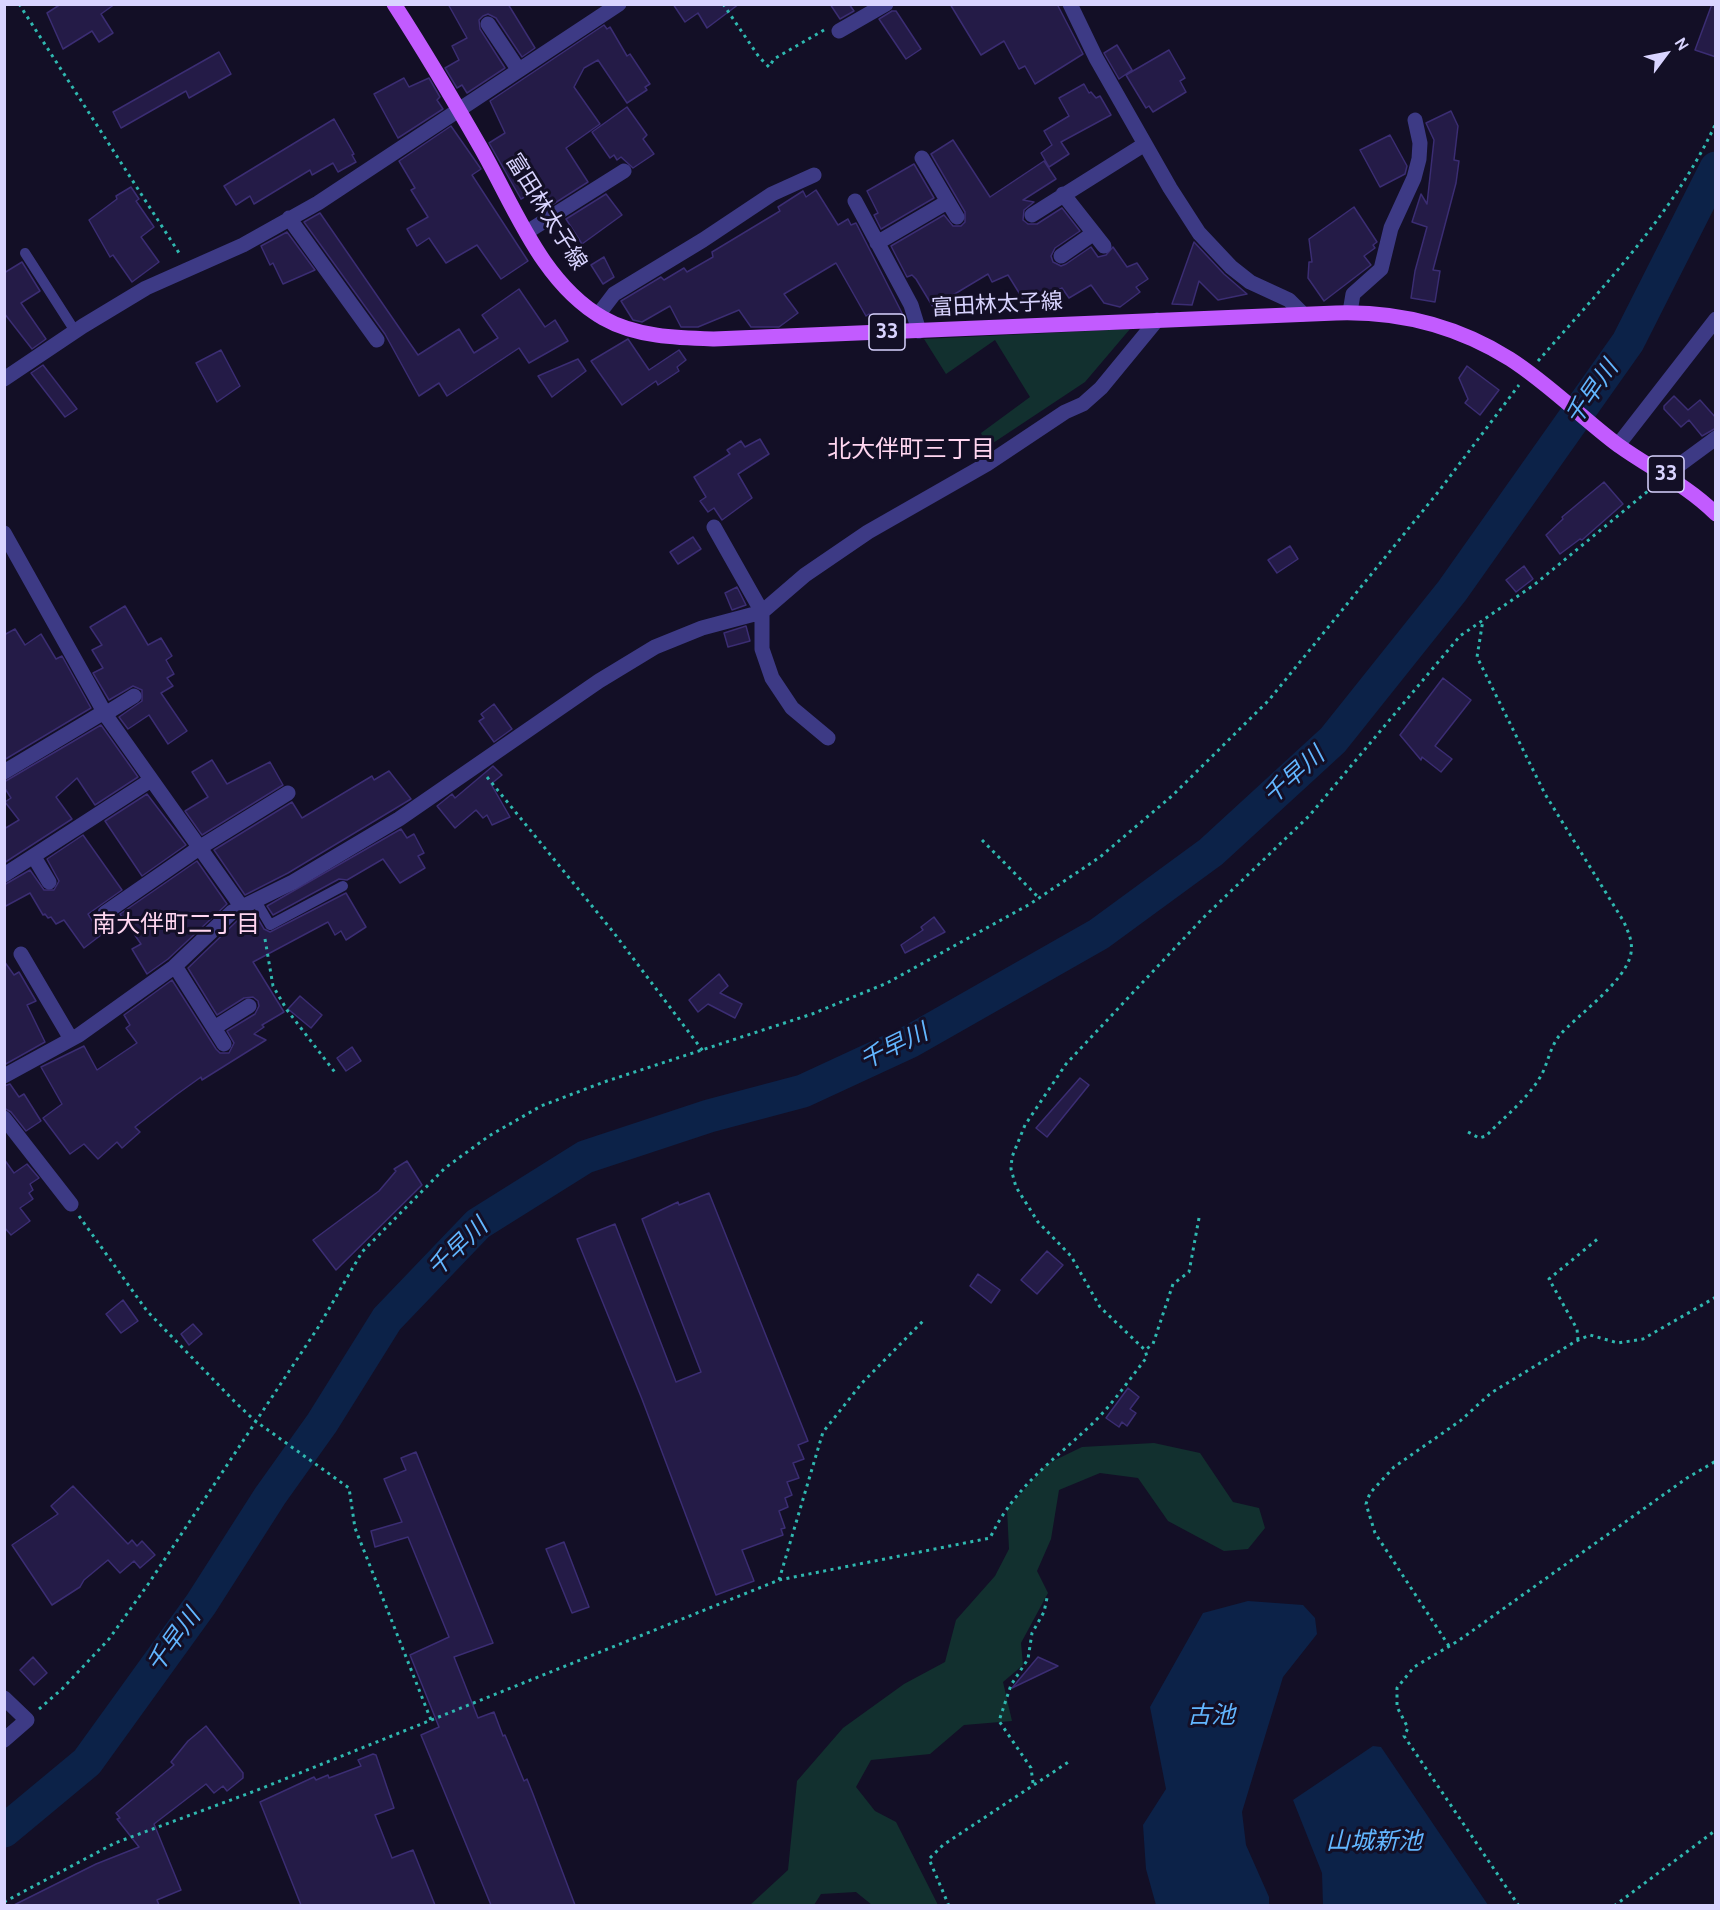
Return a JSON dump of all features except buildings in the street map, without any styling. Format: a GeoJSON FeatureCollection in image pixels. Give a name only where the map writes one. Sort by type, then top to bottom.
{"type":"FeatureCollection","features":[{"type":"Feature","properties":{"kind":"main road","name":"富田林太子線"},"geometry":{"type":"LineString","coordinates":[[394,4],[459,110],[527,232],[557,278],[598,315],[617,326],[635,331],[692,339],[1350,312],[1407,318],[1458,332],[1502,354],[1615,442],[1666,474],[1716,514]]}},
{"type":"Feature","properties":{"kind":"street"},"geometry":{"type":"LineString","coordinates":[[4,379],[75,331],[146,288],[243,244],[318,203],[619,4]]}},
{"type":"Feature","properties":{"kind":"street"},"geometry":{"type":"LineString","coordinates":[[836,28],[886,4]]}},
{"type":"Feature","properties":{"kind":"street"},"geometry":{"type":"LineString","coordinates":[[1070,4],[1096,58],[1199,233],[1231,267],[1250,282],[1289,300],[1303,314]]}},
{"type":"Feature","properties":{"kind":"street"},"geometry":{"type":"LineString","coordinates":[[488,24],[518,69]]}},
{"type":"Feature","properties":{"kind":"street"},"geometry":{"type":"LineString","coordinates":[[1350,312],[1353,294],[1381,269],[1391,228],[1414,178],[1420,143],[1415,120]]}},
{"type":"Feature","properties":{"kind":"street"},"geometry":{"type":"LineString","coordinates":[[1032,215],[1145,144]]}},
{"type":"Feature","properties":{"kind":"street"},"geometry":{"type":"LineString","coordinates":[[922,158],[957,217]]}},
{"type":"Feature","properties":{"kind":"street"},"geometry":{"type":"LineString","coordinates":[[527,232],[624,171]]}},
{"type":"Feature","properties":{"kind":"street"},"geometry":{"type":"LineString","coordinates":[[598,315],[614,294],[703,240],[772,194],[814,175]]}},
{"type":"Feature","properties":{"kind":"street"},"geometry":{"type":"LineString","coordinates":[[1063,194],[1104,246]]}},
{"type":"Feature","properties":{"kind":"street"},"geometry":{"type":"LineString","coordinates":[[855,201],[911,305],[919,331]]}},
{"type":"Feature","properties":{"kind":"street"},"geometry":{"type":"LineString","coordinates":[[876,243],[947,202]]}},
{"type":"Feature","properties":{"kind":"street"},"geometry":{"type":"LineString","coordinates":[[289,218],[376,340]]}},
{"type":"Feature","properties":{"kind":"street"},"geometry":{"type":"LineString","coordinates":[[1061,256],[1094,233]]}},
{"type":"Feature","properties":{"kind":"street"},"geometry":{"type":"LineString","coordinates":[[1615,442],[1716,319]]}},
{"type":"Feature","properties":{"kind":"street"},"geometry":{"type":"LineString","coordinates":[[4,1076],[71,1039],[175,966],[249,903],[399,819],[572,698],[655,646],[702,628],[762,612],[805,575],[868,532],[987,464],[1065,412],[1093,397],[1157,320]]}},
{"type":"Feature","properties":{"kind":"street"},"geometry":{"type":"LineString","coordinates":[[1666,474],[1715,440]]}},
{"type":"Feature","properties":{"kind":"street"},"geometry":{"type":"LineString","coordinates":[[714,527],[762,612],[762,649],[772,678],[792,708],[828,738]]}},
{"type":"Feature","properties":{"kind":"street"},"geometry":{"type":"LineString","coordinates":[[4,533],[104,713],[199,848],[249,903]]}},
{"type":"Feature","properties":{"kind":"street"},"geometry":{"type":"LineString","coordinates":[[4,771],[134,696]]}},
{"type":"Feature","properties":{"kind":"street"},"geometry":{"type":"LineString","coordinates":[[4,875],[151,780]]}},
{"type":"Feature","properties":{"kind":"street"},"geometry":{"type":"LineString","coordinates":[[105,913],[199,848],[288,793]]}},
{"type":"Feature","properties":{"kind":"street"},"geometry":{"type":"LineString","coordinates":[[34,857],[50,882]]}},
{"type":"Feature","properties":{"kind":"street"},"geometry":{"type":"LineString","coordinates":[[21,954],[71,1039]]}},
{"type":"Feature","properties":{"kind":"street"},"geometry":{"type":"LineString","coordinates":[[175,966],[224,1044]]}},
{"type":"Feature","properties":{"kind":"street"},"geometry":{"type":"LineString","coordinates":[[214,1028],[249,1006]]}},
{"type":"Feature","properties":{"kind":"street"},"geometry":{"type":"LineString","coordinates":[[4,1118],[71,1204]]}},
{"type":"Feature","properties":{"kind":"street"},"geometry":{"type":"LineString","coordinates":[[4,1698],[27,1720],[4,1740]]}},
{"type":"Feature","properties":{"kind":"lane"},"geometry":{"type":"LineString","coordinates":[[25,252],[75,331]]}},
{"type":"Feature","properties":{"kind":"lane"},"geometry":{"type":"LineString","coordinates":[[249,903],[270,925],[343,886]]}},
{"type":"Feature","properties":{"kind":"path"},"geometry":{"type":"LineString","coordinates":[[19,4],[188,268]]}},
{"type":"Feature","properties":{"kind":"path"},"geometry":{"type":"LineString","coordinates":[[723,4],[769,67],[774,59],[836,28]]}},
{"type":"Feature","properties":{"kind":"path"},"geometry":{"type":"LineString","coordinates":[[27,1720],[62,1689],[110,1639],[319,1326],[362,1252],[445,1168],[489,1137],[541,1107],[604,1082],[812,1014],[887,983],[1039,898],[1100,857],[1173,795],[1269,700],[1533,376],[1654,221],[1687,175],[1716,123]]}},
{"type":"Feature","properties":{"kind":"path"},"geometry":{"type":"LineString","coordinates":[[4,1902],[115,1843],[255,1791],[779,1580],[990,1538],[998,1520],[1045,1463],[1092,1424],[1147,1357],[1145,1350],[1100,1307],[1071,1256],[1038,1222],[1016,1187],[1011,1169],[1012,1157],[1025,1125],[1066,1064],[1203,918],[1309,816],[1460,636],[1534,585],[1619,517],[1666,474]]}},
{"type":"Feature","properties":{"kind":"path"},"geometry":{"type":"LineString","coordinates":[[1468,1132],[1479,1138],[1486,1136],[1527,1096],[1542,1074],[1551,1049],[1559,1036],[1594,1005],[1624,968],[1631,948],[1624,922],[1545,794],[1477,657],[1483,620]]}},
{"type":"Feature","properties":{"kind":"path"},"geometry":{"type":"LineString","coordinates":[[478,765],[614,933],[703,1051]]}},
{"type":"Feature","properties":{"kind":"path"},"geometry":{"type":"LineString","coordinates":[[982,840],[1039,898]]}},
{"type":"Feature","properties":{"kind":"path"},"geometry":{"type":"LineString","coordinates":[[260,931],[265,940],[273,986],[287,1010],[337,1075]]}},
{"type":"Feature","properties":{"kind":"path"},"geometry":{"type":"LineString","coordinates":[[71,1204],[147,1311],[256,1421],[344,1482],[349,1488],[355,1528],[431,1720]]}},
{"type":"Feature","properties":{"kind":"path"},"geometry":{"type":"LineString","coordinates":[[1145,1350],[1154,1344],[1173,1284],[1189,1272],[1199,1218]]}},
{"type":"Feature","properties":{"kind":"path"},"geometry":{"type":"LineString","coordinates":[[1578,1340],[1577,1329],[1549,1279],[1600,1237]]}},
{"type":"Feature","properties":{"kind":"path"},"geometry":{"type":"LineString","coordinates":[[1449,1646],[1375,1533],[1368,1519],[1366,1504],[1370,1493],[1394,1467],[1460,1421],[1491,1393],[1578,1340],[1590,1335],[1618,1343],[1643,1339],[1716,1297]]}},
{"type":"Feature","properties":{"kind":"path"},"geometry":{"type":"LineString","coordinates":[[779,1580],[823,1432],[862,1383],[923,1321]]}},
{"type":"Feature","properties":{"kind":"path"},"geometry":{"type":"LineString","coordinates":[[1519,1905],[1404,1736],[1408,1728],[1397,1707],[1397,1688],[1414,1667],[1449,1646],[1687,1478],[1716,1461]]}},
{"type":"Feature","properties":{"kind":"path"},"geometry":{"type":"LineString","coordinates":[[1033,1783],[1030,1768],[999,1721],[1011,1685],[1028,1659],[1032,1633],[1044,1612],[1047,1598]]}},
{"type":"Feature","properties":{"kind":"path"},"geometry":{"type":"LineString","coordinates":[[949,1905],[928,1859],[943,1845],[1033,1783],[1070,1761]]}},
{"type":"Feature","properties":{"kind":"path"},"geometry":{"type":"LineString","coordinates":[[1614,1905],[1716,1830]]}},
{"type":"Feature","properties":{"kind":"green space"},"geometry":{"type":"Polygon","coordinates":[[[1130,329],[1085,382],[987,447],[981,433],[1030,397],[995,340],[946,374],[924,339],[1130,329]]]}},
{"type":"Feature","properties":{"kind":"green space"},"geometry":{"type":"Polygon","coordinates":[[[1154,1443],[1200,1453],[1233,1502],[1259,1508],[1265,1528],[1248,1549],[1224,1551],[1168,1521],[1138,1478],[1100,1473],[1059,1490],[1051,1539],[1037,1571],[1048,1593],[1021,1643],[1023,1665],[1003,1682],[1012,1721],[964,1725],[930,1754],[871,1760],[856,1787],[875,1811],[896,1822],[938,1905],[872,1905],[856,1892],[821,1894],[814,1905],[750,1905],[788,1870],[797,1781],[843,1728],[904,1684],[945,1662],[956,1620],[995,1576],[1009,1549],[1007,1509],[1047,1464],[1082,1447],[1154,1443]]]}},
{"type":"Feature","properties":{"kind":"water","name":"古池"},"geometry":{"type":"Polygon","coordinates":[[[1248,1601],[1303,1605],[1315,1618],[1317,1634],[1283,1677],[1242,1812],[1246,1845],[1269,1897],[1269,1905],[1156,1905],[1146,1869],[1143,1825],[1166,1789],[1150,1707],[1203,1613],[1248,1601]]]}},
{"type":"Feature","properties":{"kind":"water","name":"山城新池"},"geometry":{"type":"Polygon","coordinates":[[[1373,1746],[1381,1747],[1488,1905],[1323,1905],[1322,1873],[1293,1800],[1373,1746]]]}},
{"type":"Feature","properties":{"kind":"waterway","name":"千早川"},"geometry":{"type":"LineString","coordinates":[[4,1831],[87,1762],[201,1604],[270,1496],[322,1423],[387,1319],[478,1224],[585,1157],[709,1116],[803,1091],[911,1041],[1099,934],[1211,852],[1333,740],[1452,591],[1628,342],[1716,168]]}},
{"type":"Feature","properties":{"kind":"district","name":"北大伴町三丁目"},"geometry":{"type":"Point","coordinates":[911,450]}},
{"type":"Feature","properties":{"kind":"district","name":"南大伴町二丁目"},"geometry":{"type":"Point","coordinates":[176,925]}}]}
